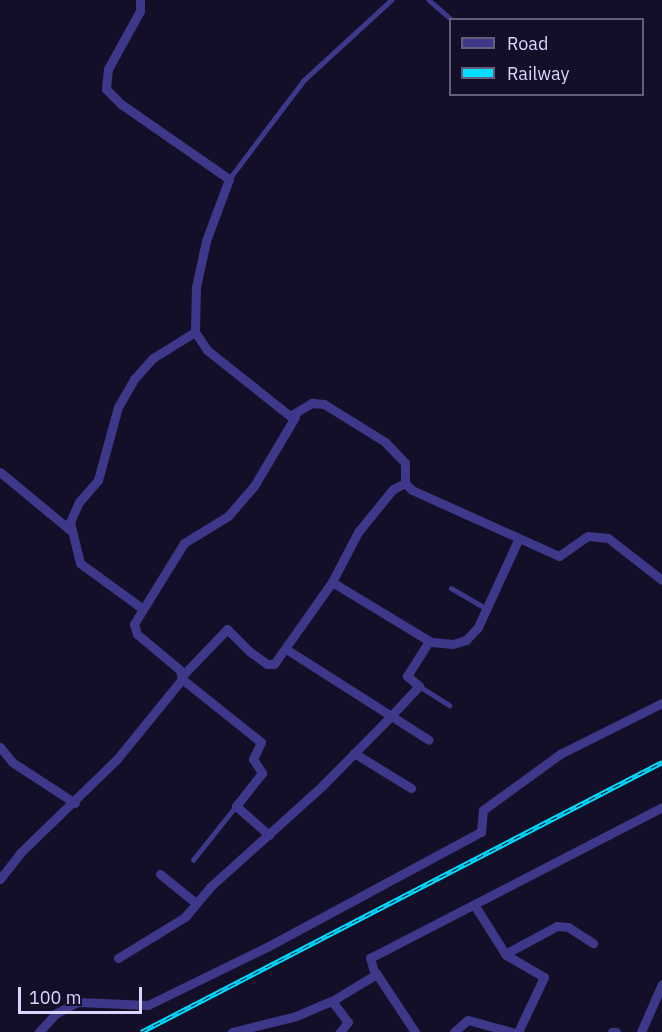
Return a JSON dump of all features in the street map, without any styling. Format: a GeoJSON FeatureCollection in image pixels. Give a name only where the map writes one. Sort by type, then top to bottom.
{"type":"FeatureCollection","features":[{"type":"Feature","properties":{"kind":"street"},"geometry":{"type":"LineString","coordinates":[[141,0],[140,11],[108,69],[106,89],[121,104],[229,179],[198,270],[195,332],[207,350],[284,413],[295,417]]}},
{"type":"Feature","properties":{"kind":"street"},"geometry":{"type":"LineString","coordinates":[[143,609],[80,563],[70,530],[75,509],[103,470],[123,397],[153,358],[195,332]]}},
{"type":"Feature","properties":{"kind":"street"},"geometry":{"type":"LineString","coordinates":[[269,835],[236,806],[262,773],[253,760],[261,742],[182,678],[137,634],[134,624],[184,543],[228,516],[254,486],[295,417],[312,404],[331,408],[394,449],[406,468],[405,483]]}},
{"type":"Feature","properties":{"kind":"street"},"geometry":{"type":"LineString","coordinates":[[0,472],[70,530]]}},
{"type":"Feature","properties":{"kind":"street"},"geometry":{"type":"LineString","coordinates":[[405,483],[518,540],[559,556],[588,536],[600,536],[622,547],[662,580]]}},
{"type":"Feature","properties":{"kind":"street"},"geometry":{"type":"LineString","coordinates":[[0,879],[20,853],[75,803],[144,728],[182,678],[227,629],[267,664],[274,664],[332,582],[358,532],[393,489],[405,483]]}},
{"type":"Feature","properties":{"kind":"street"},"geometry":{"type":"LineString","coordinates":[[332,582],[429,641],[441,645],[466,639],[478,627],[518,540]]}},
{"type":"Feature","properties":{"kind":"street"},"geometry":{"type":"LineString","coordinates":[[118,958],[185,917],[196,903],[389,718],[419,686],[407,676],[429,641]]}},
{"type":"Feature","properties":{"kind":"street"},"geometry":{"type":"LineString","coordinates":[[286,649],[389,718],[429,740]]}},
{"type":"Feature","properties":{"kind":"street"},"geometry":{"type":"LineString","coordinates":[[39,1032],[55,1014],[78,1002],[148,1005],[267,947],[481,832],[483,810],[552,760],[662,703]]}},
{"type":"Feature","properties":{"kind":"street"},"geometry":{"type":"LineString","coordinates":[[0,747],[12,762],[75,803]]}},
{"type":"Feature","properties":{"kind":"street"},"geometry":{"type":"LineString","coordinates":[[354,753],[411,788]]}},
{"type":"Feature","properties":{"kind":"street"},"geometry":{"type":"LineString","coordinates":[[415,1032],[376,973],[370,958],[475,906],[659,809],[662,821]]}},
{"type":"Feature","properties":{"kind":"street"},"geometry":{"type":"LineString","coordinates":[[160,874],[196,903]]}},
{"type":"Feature","properties":{"kind":"street"},"geometry":{"type":"LineString","coordinates":[[475,906],[505,954],[544,977],[518,1032]]}},
{"type":"Feature","properties":{"kind":"street"},"geometry":{"type":"LineString","coordinates":[[505,954],[557,926],[568,927],[592,943]]}},
{"type":"Feature","properties":{"kind":"street"},"geometry":{"type":"LineString","coordinates":[[232,1032],[296,1016],[332,1001],[376,973]]}},
{"type":"Feature","properties":{"kind":"street"},"geometry":{"type":"LineString","coordinates":[[641,1032],[662,984]]}},
{"type":"Feature","properties":{"kind":"street"},"geometry":{"type":"LineString","coordinates":[[332,1001],[348,1022],[340,1032]]}},
{"type":"Feature","properties":{"kind":"street"},"geometry":{"type":"LineString","coordinates":[[454,1032],[468,1020],[512,1032]]}},
{"type":"Feature","properties":{"kind":"lane"},"geometry":{"type":"LineString","coordinates":[[229,179],[303,81],[391,0]]}},
{"type":"Feature","properties":{"kind":"lane"},"geometry":{"type":"LineString","coordinates":[[429,0],[450,18]]}},
{"type":"Feature","properties":{"kind":"lane"},"geometry":{"type":"LineString","coordinates":[[451,588],[487,609]]}},
{"type":"Feature","properties":{"kind":"lane"},"geometry":{"type":"LineString","coordinates":[[419,686],[449,705]]}},
{"type":"Feature","properties":{"kind":"lane"},"geometry":{"type":"LineString","coordinates":[[193,860],[236,806]]}},
{"type":"Feature","properties":{"kind":"railway"},"geometry":{"type":"LineString","coordinates":[[141,1032],[662,762]]}}]}
